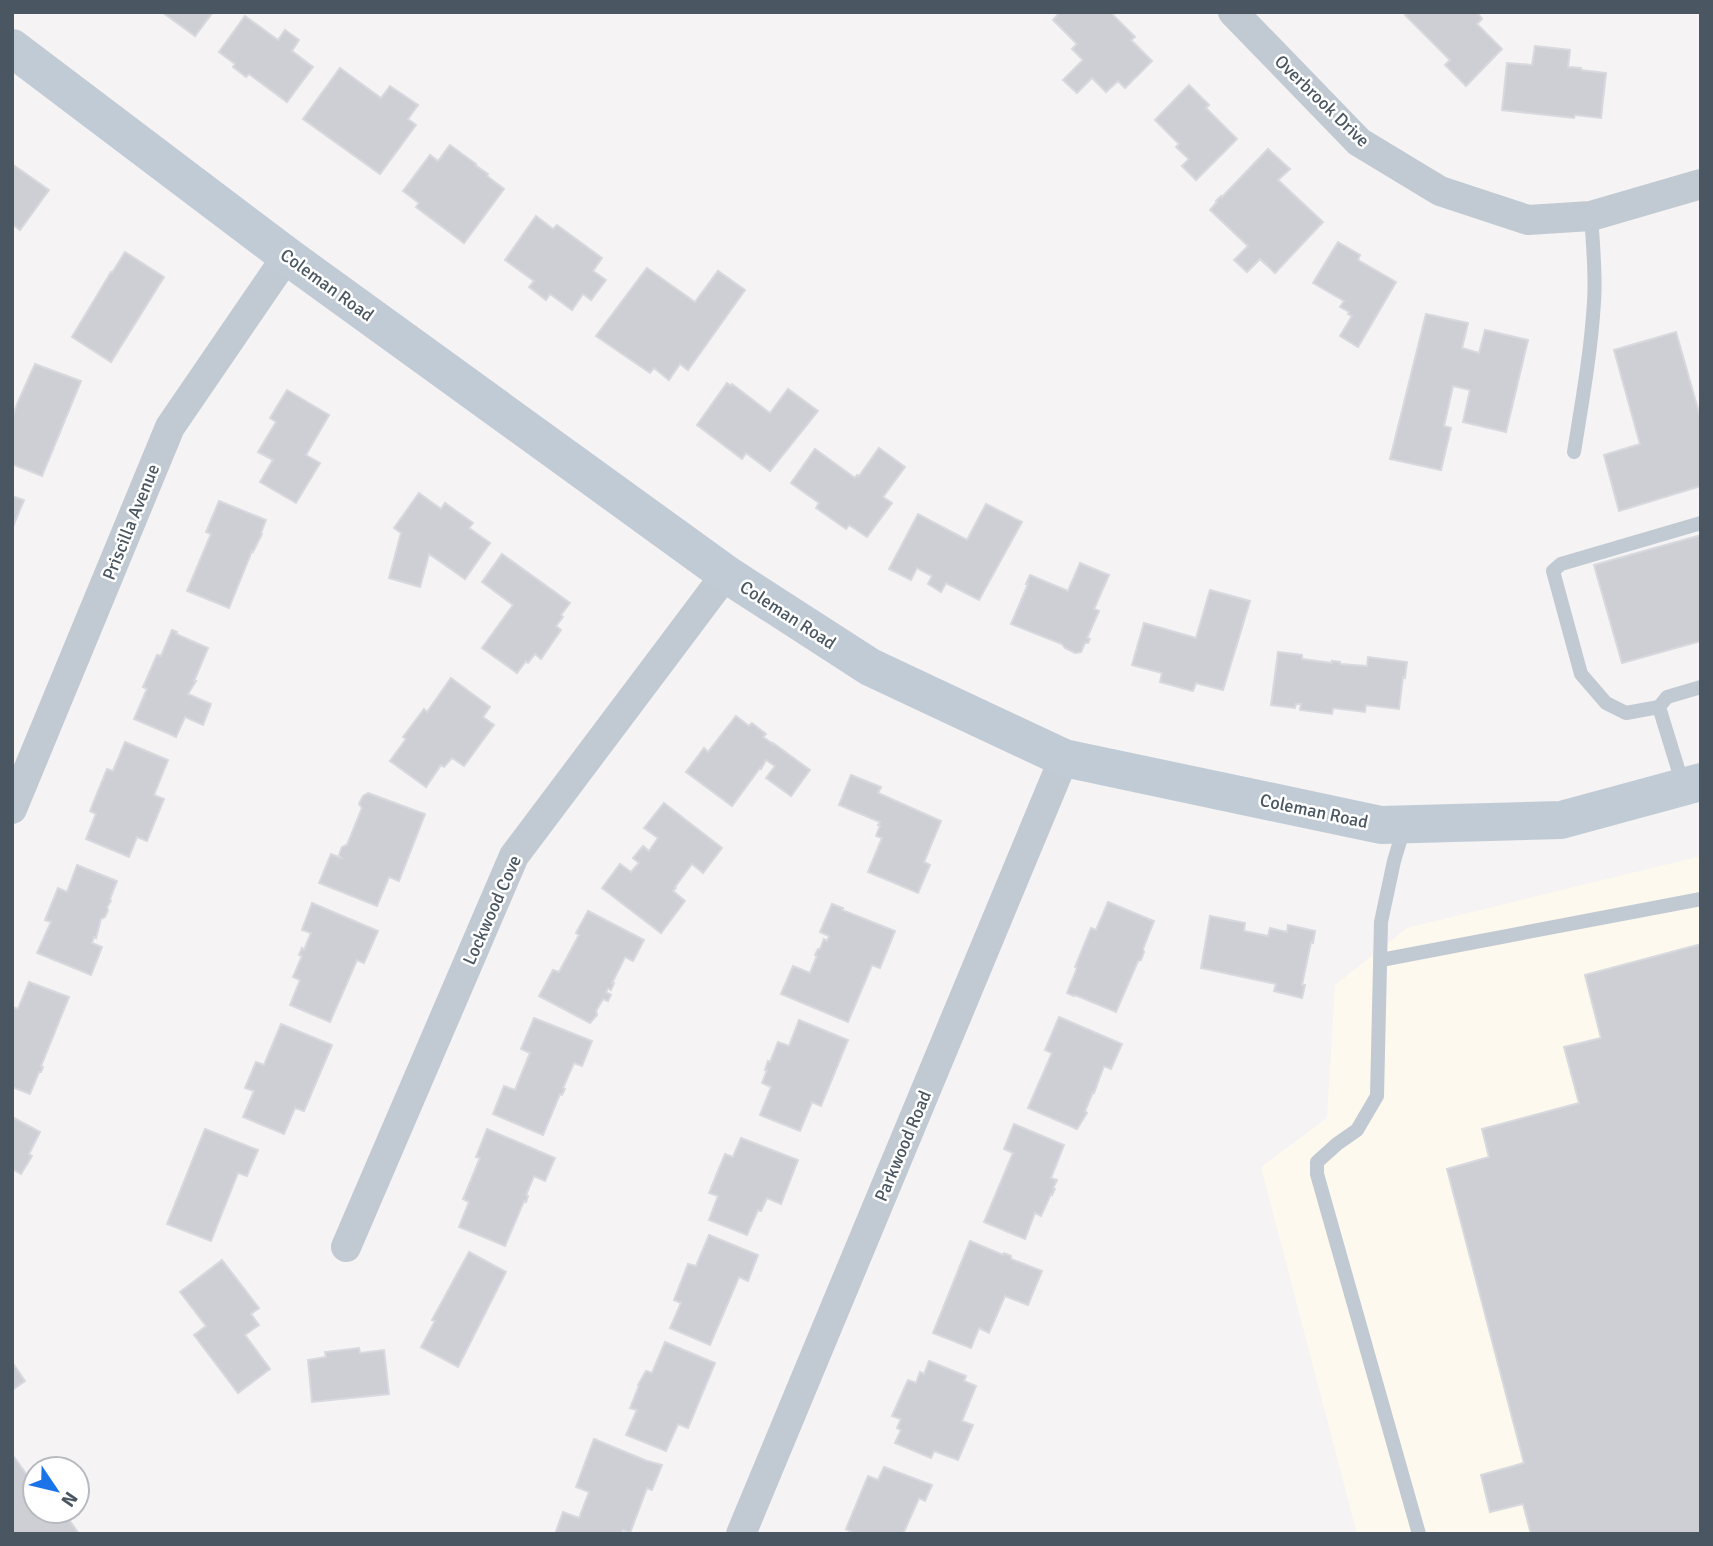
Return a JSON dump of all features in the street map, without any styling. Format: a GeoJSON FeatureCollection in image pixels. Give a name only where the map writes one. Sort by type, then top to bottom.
{"type":"FeatureCollection","features":[{"type":"Feature","properties":{"kind":"main road","name":"Coleman Road"},"geometry":{"type":"LineString","coordinates":[[12,48],[287,256],[726,574],[870,667],[1064,758],[1381,825],[1562,820],[1692,784]]}},
{"type":"Feature","properties":{"kind":"street","name":"Overbrook Drive"},"geometry":{"type":"LineString","coordinates":[[1233,12],[1359,142],[1440,191],[1528,220],[1591,216],[1701,184]]}},
{"type":"Feature","properties":{"kind":"street","name":"Priscilla Avenue"},"geometry":{"type":"LineString","coordinates":[[12,810],[170,427],[287,256]]}},
{"type":"Feature","properties":{"kind":"street","name":"Lockwood Cove"},"geometry":{"type":"LineString","coordinates":[[346,1247],[514,856],[726,574]]}},
{"type":"Feature","properties":{"kind":"street","name":"Parkwood Road"},"geometry":{"type":"LineString","coordinates":[[741,1534],[1064,758]]}},
{"type":"Feature","properties":{"kind":"lane"},"geometry":{"type":"LineString","coordinates":[[1574,452],[1594,302],[1591,216]]}},
{"type":"Feature","properties":{"kind":"lane"},"geometry":{"type":"LineString","coordinates":[[1701,523],[1561,564],[1552,571],[1581,674],[1606,703],[1626,713],[1659,707],[1667,697],[1701,687]]}},
{"type":"Feature","properties":{"kind":"lane"},"geometry":{"type":"LineString","coordinates":[[1659,707],[1692,784]]}},
{"type":"Feature","properties":{"kind":"lane"},"geometry":{"type":"LineString","coordinates":[[1405,824],[1381,922],[1377,1096],[1357,1130],[1317,1162],[1317,1174],[1419,1534]]}},
{"type":"Feature","properties":{"kind":"lane"},"geometry":{"type":"LineString","coordinates":[[1381,960],[1701,899]]}},
{"type":"Feature","properties":{"kind":"shaded area"},"geometry":{"type":"Polygon","coordinates":[[[1701,856],[1701,1534],[1357,1534],[1261,1167],[1327,1118],[1335,985],[1407,928],[1701,856]]]}},
{"type":"Feature","properties":{"kind":"building"},"geometry":{"type":"Polygon","coordinates":[[[162,12],[213,12],[195,36],[162,12]]]}},
{"type":"Feature","properties":{"kind":"building"},"geometry":{"type":"Polygon","coordinates":[[[1060,12],[1110,12],[1135,37],[1131,40],[1152,61],[1125,88],[1118,81],[1106,92],[1092,78],[1077,93],[1063,80],[1083,60],[1072,49],[1077,44],[1053,20],[1060,12]]]}},
{"type":"Feature","properties":{"kind":"building"},"geometry":{"type":"Polygon","coordinates":[[[1408,12],[1477,12],[1482,19],[1477,24],[1502,49],[1466,86],[1445,65],[1450,60],[1405,15],[1408,12]]]}},
{"type":"Feature","properties":{"kind":"building"},"geometry":{"type":"Polygon","coordinates":[[[245,16],[278,40],[285,30],[299,40],[292,51],[313,67],[287,102],[249,74],[246,77],[219,52],[245,16]]]}},
{"type":"Feature","properties":{"kind":"building"},"geometry":{"type":"Polygon","coordinates":[[[1535,46],[1570,50],[1568,67],[1606,73],[1601,118],[1575,115],[1574,118],[1502,110],[1507,63],[1532,65],[1535,46]]]}},
{"type":"Feature","properties":{"kind":"building"},"geometry":{"type":"Polygon","coordinates":[[[340,68],[381,98],[390,86],[418,105],[408,119],[416,125],[380,174],[303,119],[340,68]]]}},
{"type":"Feature","properties":{"kind":"building"},"geometry":{"type":"Polygon","coordinates":[[[1189,85],[1209,105],[1206,108],[1237,139],[1196,180],[1182,166],[1189,159],[1176,147],[1179,144],[1155,120],[1189,85]]]}},
{"type":"Feature","properties":{"kind":"building"},"geometry":{"type":"Polygon","coordinates":[[[450,145],[504,189],[464,243],[416,207],[419,203],[403,191],[430,155],[438,161],[450,145]]]}},
{"type":"Feature","properties":{"kind":"building"},"geometry":{"type":"Polygon","coordinates":[[[1268,149],[1290,169],[1278,180],[1323,222],[1275,273],[1260,259],[1247,272],[1234,260],[1248,246],[1210,210],[1268,149]]]}},
{"type":"Feature","properties":{"kind":"building"},"geometry":{"type":"Polygon","coordinates":[[[12,164],[49,190],[20,230],[12,224],[12,164]]]}},
{"type":"Feature","properties":{"kind":"building"},"geometry":{"type":"Polygon","coordinates":[[[536,216],[553,229],[557,225],[602,258],[593,271],[606,280],[591,300],[583,294],[572,310],[550,294],[546,300],[529,287],[534,281],[505,260],[536,216]]]}},
{"type":"Feature","properties":{"kind":"building"},"geometry":{"type":"Polygon","coordinates":[[[1338,242],[1360,255],[1358,260],[1396,282],[1358,347],[1340,336],[1352,316],[1340,307],[1344,301],[1313,283],[1338,242]]]}},
{"type":"Feature","properties":{"kind":"building"},"geometry":{"type":"Polygon","coordinates":[[[125,252],[164,277],[111,362],[72,337],[125,252]]]}},
{"type":"Feature","properties":{"kind":"building"},"geometry":{"type":"Polygon","coordinates":[[[647,268],[695,302],[718,271],[745,290],[688,370],[680,364],[669,380],[654,368],[650,373],[596,336],[647,268]]]}},
{"type":"Feature","properties":{"kind":"building"},"geometry":{"type":"Polygon","coordinates":[[[1426,314],[1468,323],[1462,348],[1479,353],[1485,330],[1528,340],[1506,432],[1463,422],[1470,390],[1453,386],[1444,426],[1451,428],[1441,470],[1390,459],[1426,314]]]}},
{"type":"Feature","properties":{"kind":"building"},"geometry":{"type":"Polygon","coordinates":[[[1676,332],[1701,420],[1701,486],[1619,511],[1604,455],[1640,444],[1614,350],[1676,332]]]}},
{"type":"Feature","properties":{"kind":"building"},"geometry":{"type":"Polygon","coordinates":[[[35,364],[81,381],[42,476],[12,464],[12,420],[35,364]]]}},
{"type":"Feature","properties":{"kind":"building"},"geometry":{"type":"Polygon","coordinates":[[[727,383],[770,413],[788,389],[818,411],[770,471],[746,453],[742,459],[697,425],[727,383]]]}},
{"type":"Feature","properties":{"kind":"building"},"geometry":{"type":"Polygon","coordinates":[[[287,390],[329,415],[306,455],[320,463],[296,503],[260,482],[273,460],[258,452],[276,422],[270,418],[287,390]]]}},
{"type":"Feature","properties":{"kind":"building"},"geometry":{"type":"Polygon","coordinates":[[[879,448],[905,467],[883,497],[892,503],[867,537],[849,525],[846,529],[816,508],[819,503],[791,483],[815,449],[855,478],[879,448]]]}},
{"type":"Feature","properties":{"kind":"building"},"geometry":{"type":"Polygon","coordinates":[[[419,493],[441,509],[445,503],[473,523],[469,528],[490,543],[465,579],[429,554],[420,587],[389,578],[401,533],[394,528],[419,493]]]}},
{"type":"Feature","properties":{"kind":"building"},"geometry":{"type":"Polygon","coordinates":[[[12,496],[24,500],[12,529],[12,496]]]}},
{"type":"Feature","properties":{"kind":"building"},"geometry":{"type":"Polygon","coordinates":[[[219,501],[266,520],[229,608],[187,591],[211,534],[206,532],[219,501]]]}},
{"type":"Feature","properties":{"kind":"building"},"geometry":{"type":"Polygon","coordinates":[[[986,504],[1022,522],[979,600],[946,583],[941,592],[928,584],[932,576],[917,568],[911,580],[889,569],[918,514],[967,540],[986,504]]]}},
{"type":"Feature","properties":{"kind":"building"},"geometry":{"type":"Polygon","coordinates":[[[1701,535],[1701,641],[1622,663],[1594,565],[1701,535]]]}},
{"type":"Feature","properties":{"kind":"building"},"geometry":{"type":"Polygon","coordinates":[[[502,554],[570,603],[556,626],[561,630],[541,659],[535,654],[517,673],[482,648],[513,605],[482,582],[502,554]]]}},
{"type":"Feature","properties":{"kind":"building"},"geometry":{"type":"Polygon","coordinates":[[[1080,563],[1109,575],[1094,609],[1099,611],[1087,638],[1090,639],[1081,652],[1075,653],[1062,644],[1011,624],[1030,575],[1068,591],[1080,563]]]}},
{"type":"Feature","properties":{"kind":"building"},"geometry":{"type":"Polygon","coordinates":[[[1210,590],[1250,601],[1223,690],[1196,683],[1193,691],[1160,682],[1162,673],[1132,665],[1144,623],[1196,638],[1210,590]]]}},
{"type":"Feature","properties":{"kind":"building"},"geometry":{"type":"Polygon","coordinates":[[[172,630],[208,648],[196,681],[188,694],[211,704],[203,725],[185,717],[176,737],[134,719],[147,689],[143,687],[172,630]]]}},
{"type":"Feature","properties":{"kind":"building"},"geometry":{"type":"Polygon","coordinates":[[[1278,652],[1302,655],[1302,659],[1340,664],[1367,666],[1368,657],[1407,662],[1399,709],[1366,705],[1365,712],[1333,708],[1332,714],[1300,710],[1301,704],[1296,704],[1295,708],[1271,705],[1278,652]]]}},
{"type":"Feature","properties":{"kind":"building"},"geometry":{"type":"Polygon","coordinates":[[[451,678],[490,707],[483,717],[494,725],[464,766],[452,758],[444,767],[441,765],[426,787],[390,761],[406,739],[403,737],[424,709],[427,712],[451,678]]]}},
{"type":"Feature","properties":{"kind":"building"},"geometry":{"type":"Polygon","coordinates":[[[736,716],[749,726],[752,723],[766,734],[763,737],[810,770],[791,796],[766,778],[775,766],[766,760],[732,806],[686,772],[704,748],[708,752],[736,716]]]}},
{"type":"Feature","properties":{"kind":"building"},"geometry":{"type":"Polygon","coordinates":[[[125,742],[168,760],[154,795],[164,799],[147,841],[137,837],[129,857],[86,839],[96,814],[90,811],[107,769],[113,771],[125,742]]]}},
{"type":"Feature","properties":{"kind":"building"},"geometry":{"type":"Polygon","coordinates":[[[851,775],[881,787],[878,793],[941,821],[924,862],[930,865],[918,893],[868,872],[882,838],[876,836],[880,822],[839,805],[851,775]]]}},
{"type":"Feature","properties":{"kind":"building"},"geometry":{"type":"Polygon","coordinates":[[[368,793],[425,814],[399,881],[389,877],[377,906],[319,883],[331,854],[341,858],[339,855],[342,847],[347,845],[362,808],[359,804],[368,793]]]}},
{"type":"Feature","properties":{"kind":"building"},"geometry":{"type":"Polygon","coordinates":[[[664,803],[722,848],[703,873],[692,864],[675,887],[673,891],[685,901],[661,933],[602,888],[620,864],[631,872],[639,863],[633,858],[643,846],[649,851],[658,838],[644,828],[664,803]]]}},
{"type":"Feature","properties":{"kind":"building"},"geometry":{"type":"Polygon","coordinates":[[[77,865],[117,881],[108,910],[101,919],[92,943],[102,947],[91,975],[37,953],[51,922],[45,920],[58,888],[67,892],[77,865]]]}},
{"type":"Feature","properties":{"kind":"building"},"geometry":{"type":"Polygon","coordinates":[[[1108,902],[1154,921],[1141,960],[1138,961],[1116,1012],[1067,993],[1091,928],[1096,930],[1108,902]]]}},
{"type":"Feature","properties":{"kind":"building"},"geometry":{"type":"Polygon","coordinates":[[[312,903],[378,931],[364,963],[357,960],[330,1022],[290,1005],[300,980],[293,977],[302,956],[299,955],[311,933],[302,930],[312,903]]]}},
{"type":"Feature","properties":{"kind":"building"},"geometry":{"type":"Polygon","coordinates":[[[832,904],[895,931],[880,968],[872,965],[848,1022],[781,994],[793,966],[810,973],[818,949],[829,936],[820,932],[832,904]]]}},
{"type":"Feature","properties":{"kind":"building"},"geometry":{"type":"Polygon","coordinates":[[[588,911],[644,940],[633,961],[625,957],[611,990],[608,988],[606,992],[611,995],[608,1001],[603,999],[596,1011],[597,1015],[590,1023],[539,996],[553,970],[559,972],[579,935],[576,933],[588,911]]]}},
{"type":"Feature","properties":{"kind":"building"},"geometry":{"type":"Polygon","coordinates":[[[1210,916],[1245,923],[1244,931],[1268,936],[1270,928],[1287,932],[1288,925],[1315,931],[1302,985],[1305,985],[1302,998],[1274,991],[1276,984],[1201,968],[1210,916]]]}},
{"type":"Feature","properties":{"kind":"building"},"geometry":{"type":"Polygon","coordinates":[[[1701,944],[1701,1534],[1531,1534],[1523,1504],[1490,1512],[1481,1475],[1524,1463],[1447,1169],[1489,1157],[1482,1129],[1579,1103],[1564,1047],[1601,1038],[1585,975],[1701,944]]]}},
{"type":"Feature","properties":{"kind":"building"},"geometry":{"type":"Polygon","coordinates":[[[29,982],[69,997],[30,1094],[12,1087],[12,1007],[18,1009],[29,982]]]}},
{"type":"Feature","properties":{"kind":"building"},"geometry":{"type":"Polygon","coordinates":[[[1059,1017],[1122,1044],[1111,1069],[1104,1066],[1085,1111],[1087,1113],[1077,1129],[1028,1108],[1052,1053],[1045,1050],[1059,1017]]]}},
{"type":"Feature","properties":{"kind":"building"},"geometry":{"type":"Polygon","coordinates":[[[534,1018],[592,1041],[582,1066],[574,1063],[543,1135],[493,1114],[504,1086],[515,1090],[530,1053],[521,1049],[534,1018]]]}},
{"type":"Feature","properties":{"kind":"building"},"geometry":{"type":"Polygon","coordinates":[[[799,1020],[848,1040],[821,1106],[812,1102],[800,1131],[760,1115],[771,1087],[762,1083],[768,1061],[770,1062],[778,1042],[789,1046],[799,1020]]]}},
{"type":"Feature","properties":{"kind":"building"},"geometry":{"type":"Polygon","coordinates":[[[281,1024],[332,1045],[304,1111],[295,1108],[284,1134],[243,1117],[254,1091],[245,1088],[256,1062],[264,1065],[281,1024]]]}},
{"type":"Feature","properties":{"kind":"building"},"geometry":{"type":"Polygon","coordinates":[[[12,1117],[40,1132],[29,1154],[32,1156],[21,1174],[12,1169],[12,1117]]]}},
{"type":"Feature","properties":{"kind":"building"},"geometry":{"type":"Polygon","coordinates":[[[1014,1124],[1064,1145],[1051,1178],[1057,1180],[1053,1188],[1055,1189],[1041,1216],[1035,1213],[1025,1239],[984,1222],[1013,1153],[1004,1149],[1014,1124]]]}},
{"type":"Feature","properties":{"kind":"building"},"geometry":{"type":"Polygon","coordinates":[[[205,1129],[258,1150],[247,1176],[238,1173],[211,1241],[167,1224],[205,1129]]]}},
{"type":"Feature","properties":{"kind":"building"},"geometry":{"type":"Polygon","coordinates":[[[487,1129],[555,1158],[545,1181],[534,1176],[526,1202],[524,1201],[505,1246],[459,1227],[469,1202],[463,1199],[480,1158],[476,1157],[487,1129]]]}},
{"type":"Feature","properties":{"kind":"building"},"geometry":{"type":"Polygon","coordinates":[[[741,1138],[798,1160],[781,1204],[767,1198],[761,1211],[758,1210],[747,1235],[709,1220],[718,1196],[709,1193],[725,1154],[733,1157],[741,1138]]]}},
{"type":"Feature","properties":{"kind":"building"},"geometry":{"type":"Polygon","coordinates":[[[709,1235],[758,1255],[748,1281],[739,1277],[710,1345],[670,1328],[681,1303],[674,1300],[688,1264],[696,1266],[709,1235]]]}},
{"type":"Feature","properties":{"kind":"building"},"geometry":{"type":"Polygon","coordinates":[[[970,1241],[1042,1271],[1028,1305],[1005,1296],[989,1333],[979,1328],[971,1348],[933,1333],[970,1241]]]}},
{"type":"Feature","properties":{"kind":"building"},"geometry":{"type":"Polygon","coordinates":[[[469,1252],[506,1272],[458,1367],[421,1347],[435,1321],[432,1320],[469,1252]]]}},
{"type":"Feature","properties":{"kind":"building"},"geometry":{"type":"Polygon","coordinates":[[[222,1260],[259,1308],[251,1314],[259,1325],[245,1335],[270,1369],[238,1393],[194,1335],[206,1326],[180,1292],[222,1260]]]}},
{"type":"Feature","properties":{"kind":"building"},"geometry":{"type":"Polygon","coordinates":[[[665,1342],[715,1363],[688,1428],[678,1424],[666,1451],[626,1435],[637,1410],[630,1408],[638,1385],[646,1371],[652,1373],[665,1342]]]}},
{"type":"Feature","properties":{"kind":"building"},"geometry":{"type":"Polygon","coordinates":[[[359,1348],[360,1353],[384,1350],[389,1394],[312,1402],[308,1360],[326,1357],[325,1352],[359,1348]]]}},
{"type":"Feature","properties":{"kind":"building"},"geometry":{"type":"Polygon","coordinates":[[[929,1361],[966,1376],[964,1381],[976,1386],[962,1421],[973,1425],[958,1460],[934,1451],[931,1458],[895,1443],[901,1430],[897,1428],[901,1419],[892,1416],[908,1380],[916,1383],[920,1372],[924,1374],[929,1361]]]}},
{"type":"Feature","properties":{"kind":"building"},"geometry":{"type":"Polygon","coordinates":[[[12,1362],[25,1381],[12,1390],[12,1362]]]}},
{"type":"Feature","properties":{"kind":"building"},"geometry":{"type":"Polygon","coordinates":[[[594,1439],[662,1465],[652,1490],[647,1488],[630,1533],[623,1530],[621,1534],[555,1534],[563,1512],[579,1518],[589,1492],[576,1487],[594,1439]]]}},
{"type":"Feature","properties":{"kind":"building"},"geometry":{"type":"Polygon","coordinates":[[[14,1457],[21,1467],[21,1525],[73,1525],[79,1534],[12,1534],[14,1457]]]}},
{"type":"Feature","properties":{"kind":"building"},"geometry":{"type":"Polygon","coordinates":[[[884,1467],[932,1485],[925,1501],[919,1498],[903,1534],[855,1534],[846,1529],[868,1476],[878,1480],[884,1467]]]}}]}
